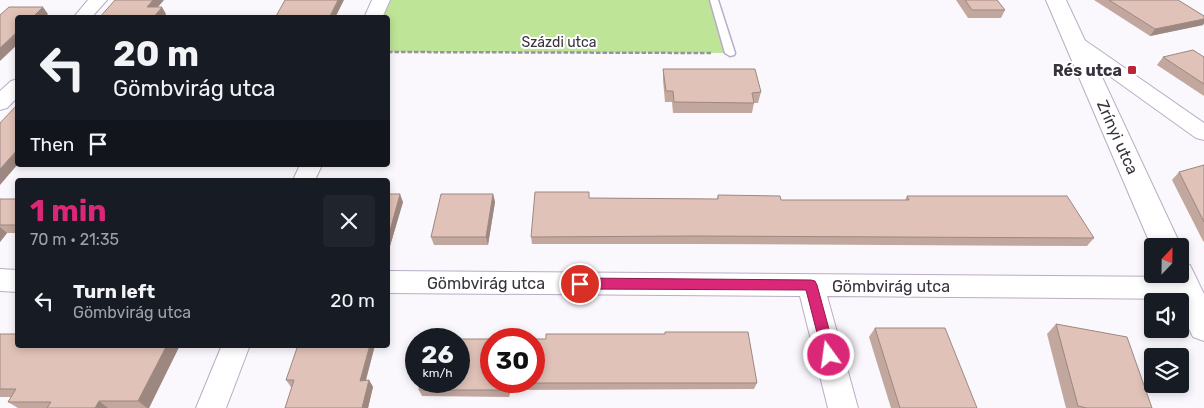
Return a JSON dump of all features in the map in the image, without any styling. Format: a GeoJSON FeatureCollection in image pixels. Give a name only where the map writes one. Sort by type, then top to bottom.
{"type":"FeatureCollection","features":[{"type":"Feature","properties":{"kind":"main road","name":"Zrínyi utca"},"geometry":{"type":"LineString","coordinates":[[1056,0],[1162,238]]}},
{"type":"Feature","properties":{"kind":"main road"},"geometry":{"type":"LineString","coordinates":[[1183,283],[1204,327]]}},
{"type":"Feature","properties":{"kind":"street"},"geometry":{"type":"LineString","coordinates":[[84,15],[98,0]]}},
{"type":"Feature","properties":{"kind":"street"},"geometry":{"type":"LineString","coordinates":[[375,15],[381,0]]}},
{"type":"Feature","properties":{"kind":"street"},"geometry":{"type":"LineString","coordinates":[[1076,43],[1204,132]]}},
{"type":"Feature","properties":{"kind":"street"},"geometry":{"type":"LineString","coordinates":[[0,103],[15,87]]}},
{"type":"Feature","properties":{"kind":"street"},"geometry":{"type":"LineString","coordinates":[[0,280],[15,280]]}},
{"type":"Feature","properties":{"kind":"street","name":"Gömbvirág utca"},"geometry":{"type":"LineString","coordinates":[[390,282],[811,285],[1144,281]]}},
{"type":"Feature","properties":{"kind":"street"},"geometry":{"type":"LineString","coordinates":[[811,285],[842,408]]}},
{"type":"Feature","properties":{"kind":"street"},"geometry":{"type":"LineString","coordinates":[[210,408],[235,348]]}},
{"type":"Feature","properties":{"kind":"lane"},"geometry":{"type":"LineString","coordinates":[[714,0],[730,53]]}},
{"type":"Feature","properties":{"kind":"path","name":"Százdi utca"},"geometry":{"type":"LineString","coordinates":[[390,52],[730,53]]}},
{"type":"Feature","properties":{"kind":"green space"},"geometry":{"type":"Polygon","coordinates":[[[381,0],[714,0],[730,53],[390,52],[390,15],[375,15],[381,0]]]}},
{"type":"Feature","properties":{"kind":"building"},"geometry":{"type":"Polygon","coordinates":[[[115,0],[153,0],[147,7],[162,7],[155,15],[102,15],[115,0]]]}},
{"type":"Feature","properties":{"kind":"building"},"geometry":{"type":"Polygon","coordinates":[[[285,0],[338,0],[330,15],[277,15],[285,0]]]}},
{"type":"Feature","properties":{"kind":"building"},"geometry":{"type":"Polygon","coordinates":[[[965,0],[997,0],[1005,10],[972,10],[965,0]]]}},
{"type":"Feature","properties":{"kind":"building"},"geometry":{"type":"Polygon","coordinates":[[[1109,0],[1178,0],[1204,16],[1204,19],[1155,29],[1109,0]]]}},
{"type":"Feature","properties":{"kind":"building"},"geometry":{"type":"Polygon","coordinates":[[[9,7],[43,7],[35,15],[15,15],[15,34],[0,48],[0,15],[9,7]]]}},
{"type":"Feature","properties":{"kind":"building"},"geometry":{"type":"Polygon","coordinates":[[[1193,50],[1204,57],[1204,84],[1163,57],[1193,50]]]}},
{"type":"Feature","properties":{"kind":"building"},"geometry":{"type":"Polygon","coordinates":[[[663,69],[755,69],[761,92],[752,93],[754,103],[674,102],[673,91],[666,91],[663,69]]]}},
{"type":"Feature","properties":{"kind":"building"},"geometry":{"type":"Polygon","coordinates":[[[15,107],[15,152],[0,169],[0,123],[15,107]]]}},
{"type":"Feature","properties":{"kind":"building"},"geometry":{"type":"Polygon","coordinates":[[[1204,165],[1204,222],[1179,172],[1204,165]]]}},
{"type":"Feature","properties":{"kind":"building"},"geometry":{"type":"Polygon","coordinates":[[[535,192],[589,192],[589,198],[718,199],[718,195],[780,196],[781,200],[909,200],[907,196],[1067,196],[1094,238],[531,237],[535,192]]]}},
{"type":"Feature","properties":{"kind":"building"},"geometry":{"type":"Polygon","coordinates":[[[390,194],[400,194],[390,231],[390,194]]]}},
{"type":"Feature","properties":{"kind":"building"},"geometry":{"type":"Polygon","coordinates":[[[441,194],[493,194],[486,237],[431,237],[441,194]]]}},
{"type":"Feature","properties":{"kind":"building"},"geometry":{"type":"Polygon","coordinates":[[[0,199],[15,199],[15,225],[0,225],[0,199]]]}},
{"type":"Feature","properties":{"kind":"building"},"geometry":{"type":"Polygon","coordinates":[[[1056,324],[1127,337],[1144,385],[1144,393],[1147,393],[1152,408],[1087,408],[1078,406],[1056,324]]]}},
{"type":"Feature","properties":{"kind":"building"},"geometry":{"type":"Polygon","coordinates":[[[875,328],[945,328],[977,408],[900,408],[875,328]]]}},
{"type":"Feature","properties":{"kind":"building"},"geometry":{"type":"Polygon","coordinates":[[[665,332],[748,332],[757,383],[545,383],[546,334],[665,334],[665,332]]]}},
{"type":"Feature","properties":{"kind":"building"},"geometry":{"type":"Polygon","coordinates":[[[0,334],[15,334],[15,348],[165,348],[138,401],[99,401],[95,408],[47,408],[51,402],[8,402],[16,389],[0,389],[0,334]]]}},
{"type":"Feature","properties":{"kind":"building"},"geometry":{"type":"Polygon","coordinates":[[[470,339],[480,339],[480,390],[470,390],[470,339]]]}},
{"type":"Feature","properties":{"kind":"building"},"geometry":{"type":"Polygon","coordinates":[[[297,348],[369,348],[360,381],[369,380],[362,408],[285,408],[294,380],[286,380],[297,348]]]}},
{"type":"Feature","properties":{"kind":"place","name":"Rés utca"},"geometry":{"type":"Point","coordinates":[1132,70]}},
{"type":"Feature","properties":{"kind":"route"},"geometry":{"type":"LineString","coordinates":[[580,284],[811,285],[829,355]]}}]}
